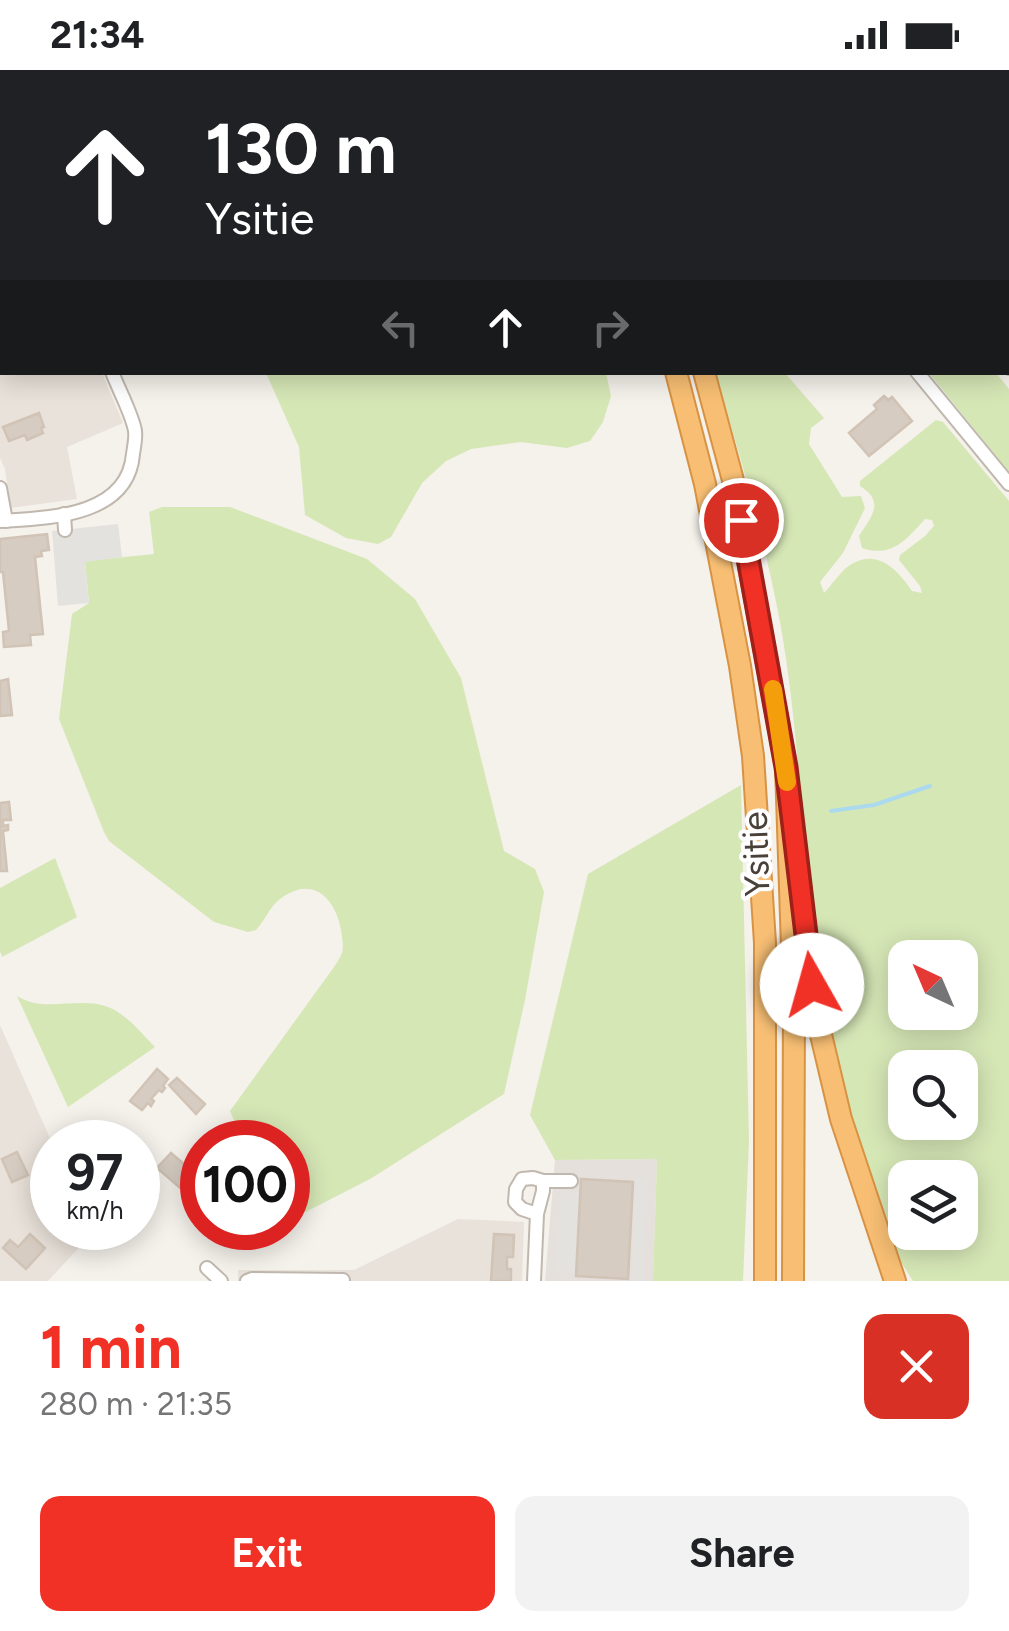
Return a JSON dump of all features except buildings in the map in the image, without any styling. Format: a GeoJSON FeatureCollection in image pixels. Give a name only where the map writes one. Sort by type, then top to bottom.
{"type":"FeatureCollection","features":[{"type":"Feature","properties":{"kind":"highway","name":"Ysitie"},"geometry":{"type":"LineString","coordinates":[[677,375],[708,502],[753,756],[765,943],[765,1281]]}},
{"type":"Feature","properties":{"kind":"highway","name":"Ysitie"},"geometry":{"type":"LineString","coordinates":[[705,375],[734,484],[786,767],[794,1008],[793,1281]]}},
{"type":"Feature","properties":{"kind":"highway"},"geometry":{"type":"LineString","coordinates":[[786,767],[817,1018],[841,1119],[896,1281]]}},
{"type":"Feature","properties":{"kind":"street"},"geometry":{"type":"LineString","coordinates":[[0,488],[3,521],[94,508],[119,490],[132,464],[135,431],[113,375]]}},
{"type":"Feature","properties":{"kind":"street"},"geometry":{"type":"LineString","coordinates":[[918,375],[1009,484]]}},
{"type":"Feature","properties":{"kind":"street"},"geometry":{"type":"LineString","coordinates":[[64,514],[65,530]]}},
{"type":"Feature","properties":{"kind":"street"},"geometry":{"type":"LineString","coordinates":[[537,1214],[522,1209],[516,1202],[516,1189],[522,1179],[571,1181]]}},
{"type":"Feature","properties":{"kind":"street"},"geometry":{"type":"LineString","coordinates":[[534,1281],[537,1214],[543,1181]]}},
{"type":"Feature","properties":{"kind":"street"},"geometry":{"type":"LineString","coordinates":[[207,1268],[222,1281]]}},
{"type":"Feature","properties":{"kind":"street"},"geometry":{"type":"LineString","coordinates":[[247,1281],[342,1280]]}},
{"type":"Feature","properties":{"kind":"shaded area"},"geometry":{"type":"Polygon","coordinates":[[[0,375],[103,375],[123,423],[67,447],[77,499],[10,508],[0,458],[0,375]]]}},
{"type":"Feature","properties":{"kind":"shaded area"},"geometry":{"type":"Polygon","coordinates":[[[118,524],[122,557],[85,562],[89,603],[58,606],[52,531],[118,524]]]}},
{"type":"Feature","properties":{"kind":"shaded area"},"geometry":{"type":"Polygon","coordinates":[[[0,1025],[42,1120],[30,1120],[30,1250],[77,1250],[48,1281],[0,1281],[0,1025]]]}},
{"type":"Feature","properties":{"kind":"shaded area"},"geometry":{"type":"Polygon","coordinates":[[[657,1159],[653,1281],[545,1281],[555,1160],[657,1159]]]}},
{"type":"Feature","properties":{"kind":"shaded area"},"geometry":{"type":"Polygon","coordinates":[[[636,1178],[648,1179],[643,1281],[632,1281],[636,1178]]]}},
{"type":"Feature","properties":{"kind":"shaded area"},"geometry":{"type":"Polygon","coordinates":[[[561,1191],[578,1192],[574,1273],[557,1272],[561,1191]]]}},
{"type":"Feature","properties":{"kind":"shaded area"},"geometry":{"type":"Polygon","coordinates":[[[458,1219],[524,1222],[522,1281],[238,1281],[238,1270],[354,1270],[458,1219]]]}},
{"type":"Feature","properties":{"kind":"green space"},"geometry":{"type":"Polygon","coordinates":[[[267,375],[606,375],[611,396],[603,422],[590,441],[567,448],[521,442],[471,449],[446,461],[422,483],[391,537],[378,544],[346,538],[305,515],[299,447],[267,375]]]}},
{"type":"Feature","properties":{"kind":"green space"},"geometry":{"type":"Polygon","coordinates":[[[716,375],[787,375],[824,418],[811,428],[809,444],[842,497],[861,496],[865,508],[843,553],[820,582],[824,593],[846,568],[875,559],[891,567],[912,591],[922,593],[899,560],[934,526],[932,520],[925,519],[890,549],[862,548],[859,536],[874,504],[860,481],[936,420],[943,422],[1009,501],[1009,1281],[913,1281],[896,1250],[978,1250],[978,1160],[888,1160],[888,1225],[874,1180],[867,1181],[821,1001],[793,710],[780,622],[759,527],[716,375]]]}},
{"type":"Feature","properties":{"kind":"green space"},"geometry":{"type":"Polygon","coordinates":[[[931,375],[998,375],[1009,389],[1009,472],[931,375]]]}},
{"type":"Feature","properties":{"kind":"green space"},"geometry":{"type":"Polygon","coordinates":[[[162,507],[230,507],[367,559],[415,599],[461,678],[504,851],[535,869],[544,892],[504,1094],[370,1179],[310,1210],[310,1120],[234,1120],[230,1111],[340,957],[342,939],[333,907],[320,893],[302,889],[276,902],[256,930],[248,932],[214,922],[109,841],[59,719],[72,614],[89,603],[85,561],[154,554],[149,512],[162,507]]]}},
{"type":"Feature","properties":{"kind":"green space"},"geometry":{"type":"Polygon","coordinates":[[[741,785],[749,1141],[743,1281],[653,1281],[657,1159],[555,1160],[530,1115],[588,874],[741,785]]]}},
{"type":"Feature","properties":{"kind":"green space"},"geometry":{"type":"Polygon","coordinates":[[[55,858],[77,917],[2,957],[0,888],[55,858]]]}},
{"type":"Feature","properties":{"kind":"green space"},"geometry":{"type":"Polygon","coordinates":[[[17,996],[38,1003],[105,1006],[126,1018],[155,1047],[68,1107],[17,996]]]}},
{"type":"Feature","properties":{"kind":"waterway"},"geometry":{"type":"LineString","coordinates":[[831,811],[874,805],[930,786]]}},
{"type":"Feature","properties":{"kind":"slow traffic"},"geometry":{"type":"LineString","coordinates":[[773,689],[787,782]]}},
{"type":"Feature","properties":{"kind":"route"},"geometry":{"type":"LineString","coordinates":[[741,520],[786,767],[812,985]]}}]}
